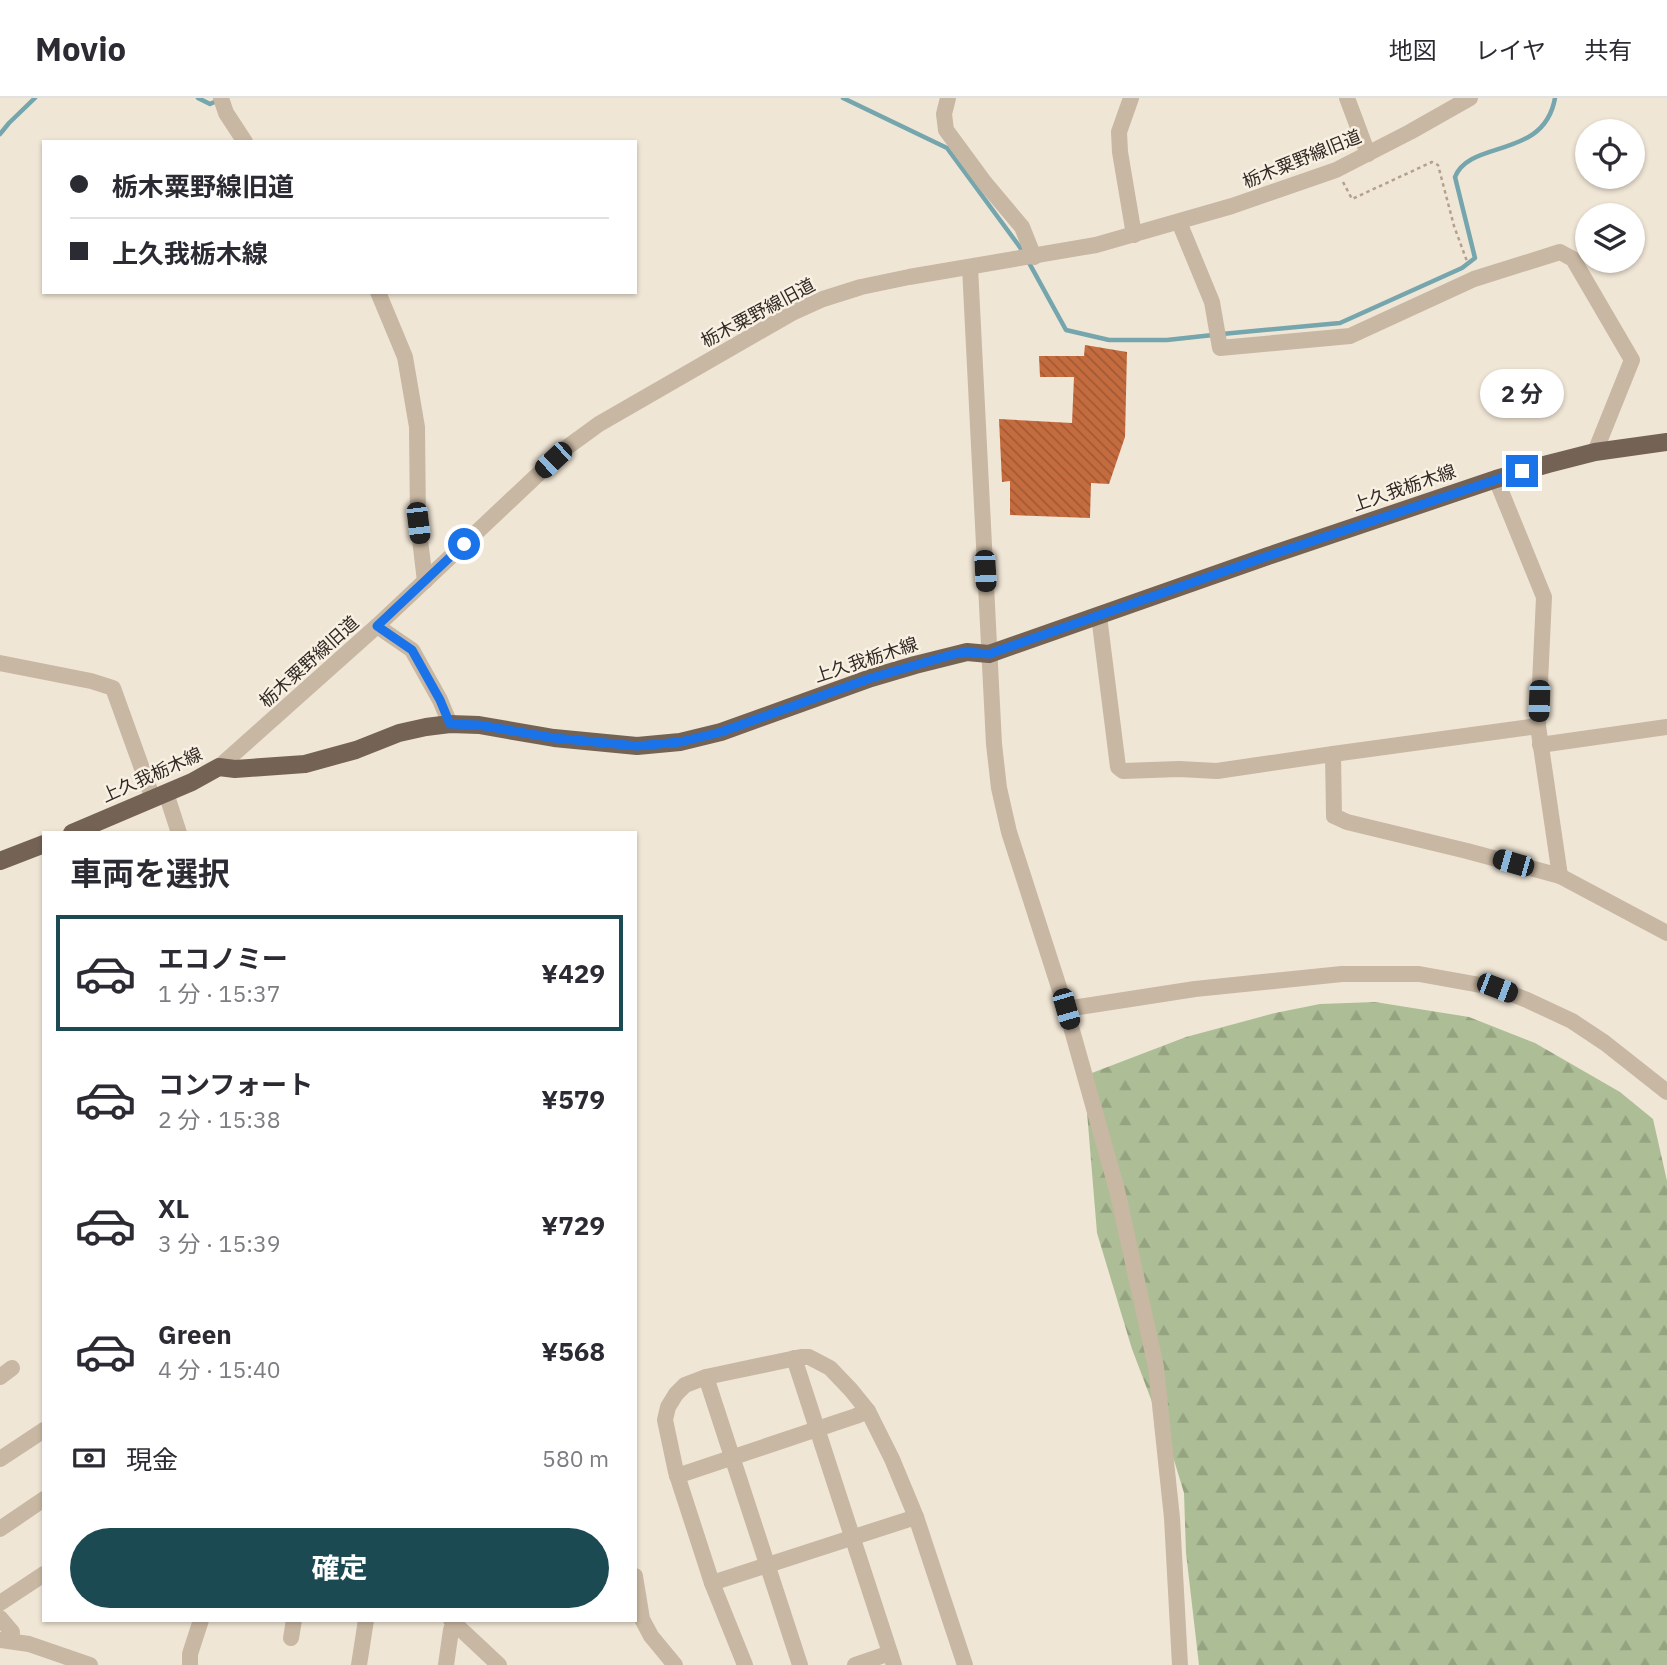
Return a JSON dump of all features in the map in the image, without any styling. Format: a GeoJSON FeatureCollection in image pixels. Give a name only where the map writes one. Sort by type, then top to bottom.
{"type":"FeatureCollection","features":[{"type":"Feature","properties":{"kind":"main road","name":"上久我栃木線"},"geometry":{"type":"LineString","coordinates":[[77,831],[219,768],[305,764],[356,750],[399,733],[426,727],[479,725],[554,738],[637,746],[680,742],[721,732],[915,665],[967,652],[989,654],[1496,479],[1595,452],[1667,442]]}},
{"type":"Feature","properties":{"kind":"main road"},"geometry":{"type":"LineString","coordinates":[[0,861],[42,845]]}},
{"type":"Feature","properties":{"kind":"street"},"geometry":{"type":"LineString","coordinates":[[221,98],[226,113],[244,140]]}},
{"type":"Feature","properties":{"kind":"street"},"geometry":{"type":"LineString","coordinates":[[948,98],[944,114],[946,130],[1022,227],[1034,257]]}},
{"type":"Feature","properties":{"kind":"street"},"geometry":{"type":"LineString","coordinates":[[1131,98],[1119,132],[1134,235]]}},
{"type":"Feature","properties":{"kind":"street"},"geometry":{"type":"LineString","coordinates":[[1347,98],[1367,154]]}},
{"type":"Feature","properties":{"kind":"street","name":"栃木粟野線旧道"},"geometry":{"type":"LineString","coordinates":[[219,768],[377,626],[566,448],[599,424],[747,337],[823,299],[861,287],[1096,245],[1243,203],[1336,170],[1470,98]]}},
{"type":"Feature","properties":{"kind":"street"},"geometry":{"type":"LineString","coordinates":[[1179,222],[1212,302],[1220,348],[1350,336],[1474,279],[1560,252],[1573,259],[1632,360],[1595,452]]}},
{"type":"Feature","properties":{"kind":"street"},"geometry":{"type":"LineString","coordinates":[[970,267],[994,744],[999,788],[1009,832],[1066,1009],[1117,1189],[1156,1367],[1172,1518],[1180,1665]]}},
{"type":"Feature","properties":{"kind":"street"},"geometry":{"type":"LineString","coordinates":[[379,294],[405,356],[417,427],[418,523],[425,581]]}},
{"type":"Feature","properties":{"kind":"street"},"geometry":{"type":"LineString","coordinates":[[1496,479],[1544,597],[1538,726],[1560,876]]}},
{"type":"Feature","properties":{"kind":"street"},"geometry":{"type":"LineString","coordinates":[[1099,616],[1118,767],[1123,771],[1217,771],[1538,726]]}},
{"type":"Feature","properties":{"kind":"street"},"geometry":{"type":"LineString","coordinates":[[377,626],[412,650],[450,724]]}},
{"type":"Feature","properties":{"kind":"street"},"geometry":{"type":"LineString","coordinates":[[0,663],[113,688],[177,831]]}},
{"type":"Feature","properties":{"kind":"street"},"geometry":{"type":"LineString","coordinates":[[1540,745],[1667,727]]}},
{"type":"Feature","properties":{"kind":"street"},"geometry":{"type":"LineString","coordinates":[[1333,754],[1334,816],[1347,822],[1560,876],[1667,933]]}},
{"type":"Feature","properties":{"kind":"street"},"geometry":{"type":"LineString","coordinates":[[1066,1009],[1195,989],[1342,974],[1419,974],[1497,988],[1572,1021],[1667,1092]]}},
{"type":"Feature","properties":{"kind":"street"},"geometry":{"type":"LineString","coordinates":[[746,1665],[712,1583],[677,1476],[665,1420],[668,1407],[685,1385],[706,1377],[809,1357],[830,1368],[868,1411],[916,1517],[965,1665]]}},
{"type":"Feature","properties":{"kind":"street"},"geometry":{"type":"LineString","coordinates":[[794,1358],[892,1659],[855,1665]]}},
{"type":"Feature","properties":{"kind":"street"},"geometry":{"type":"LineString","coordinates":[[706,1377],[800,1665]]}},
{"type":"Feature","properties":{"kind":"street"},"geometry":{"type":"LineString","coordinates":[[677,1476],[868,1411]]}},
{"type":"Feature","properties":{"kind":"street"},"geometry":{"type":"LineString","coordinates":[[0,1459],[42,1431]]}},
{"type":"Feature","properties":{"kind":"street"},"geometry":{"type":"LineString","coordinates":[[0,1529],[42,1500]]}},
{"type":"Feature","properties":{"kind":"street"},"geometry":{"type":"LineString","coordinates":[[712,1583],[916,1517]]}},
{"type":"Feature","properties":{"kind":"street"},"geometry":{"type":"LineString","coordinates":[[0,1603],[42,1575]]}},
{"type":"Feature","properties":{"kind":"street"},"geometry":{"type":"LineString","coordinates":[[637,1588],[642,1619],[675,1665]]}},
{"type":"Feature","properties":{"kind":"street"},"geometry":{"type":"LineString","coordinates":[[0,1618],[12,1632],[6,1640],[29,1644],[90,1665]]}},
{"type":"Feature","properties":{"kind":"street"},"geometry":{"type":"LineString","coordinates":[[190,1665],[190,1654],[200,1622]]}},
{"type":"Feature","properties":{"kind":"street"},"geometry":{"type":"LineString","coordinates":[[291,1638],[294,1622]]}},
{"type":"Feature","properties":{"kind":"street"},"geometry":{"type":"LineString","coordinates":[[359,1665],[366,1622]]}},
{"type":"Feature","properties":{"kind":"street"},"geometry":{"type":"LineString","coordinates":[[446,1665],[452,1622]]}},
{"type":"Feature","properties":{"kind":"street"},"geometry":{"type":"LineString","coordinates":[[452,1622],[499,1665]]}},
{"type":"Feature","properties":{"kind":"path"},"geometry":{"type":"LineString","coordinates":[[1336,170],[1352,199],[1432,162],[1438,165],[1454,226],[1471,270]]}},
{"type":"Feature","properties":{"kind":"green space"},"geometry":{"type":"Polygon","coordinates":[[[1375,1002],[1469,1017],[1535,1043],[1620,1092],[1653,1119],[1667,1181],[1667,1665],[1199,1665],[1186,1553],[1184,1493],[1132,1349],[1097,1233],[1084,1076],[1186,1037],[1275,1013],[1320,1004],[1375,1002]]]}},
{"type":"Feature","properties":{"kind":"building"},"geometry":{"type":"Polygon","coordinates":[[[1085,345],[1127,352],[1125,437],[1109,484],[1091,483],[1090,518],[1010,515],[1010,481],[1002,482],[999,419],[1072,423],[1074,377],[1040,377],[1039,356],[1084,356],[1085,345]]]}},
{"type":"Feature","properties":{"kind":"waterway"},"geometry":{"type":"LineString","coordinates":[[0,134],[35,98]]}},
{"type":"Feature","properties":{"kind":"waterway"},"geometry":{"type":"LineString","coordinates":[[198,98],[210,104],[219,100]]}},
{"type":"Feature","properties":{"kind":"waterway"},"geometry":{"type":"LineString","coordinates":[[843,98],[947,148],[1022,250],[1066,330],[1109,340],[1167,340],[1213,335]]}},
{"type":"Feature","properties":{"kind":"waterway"},"geometry":{"type":"LineString","coordinates":[[1222,334],[1340,323],[1462,268],[1475,258],[1455,177],[1463,165],[1475,157],[1522,140],[1537,131],[1548,118],[1555,98]]}},
{"type":"Feature","properties":{"kind":"route"},"geometry":{"type":"LineString","coordinates":[[464,544],[377,626],[412,650],[450,724],[479,725],[554,738],[637,746],[680,742],[721,732],[871,678],[954,654],[989,654],[1522,471]]}}]}
